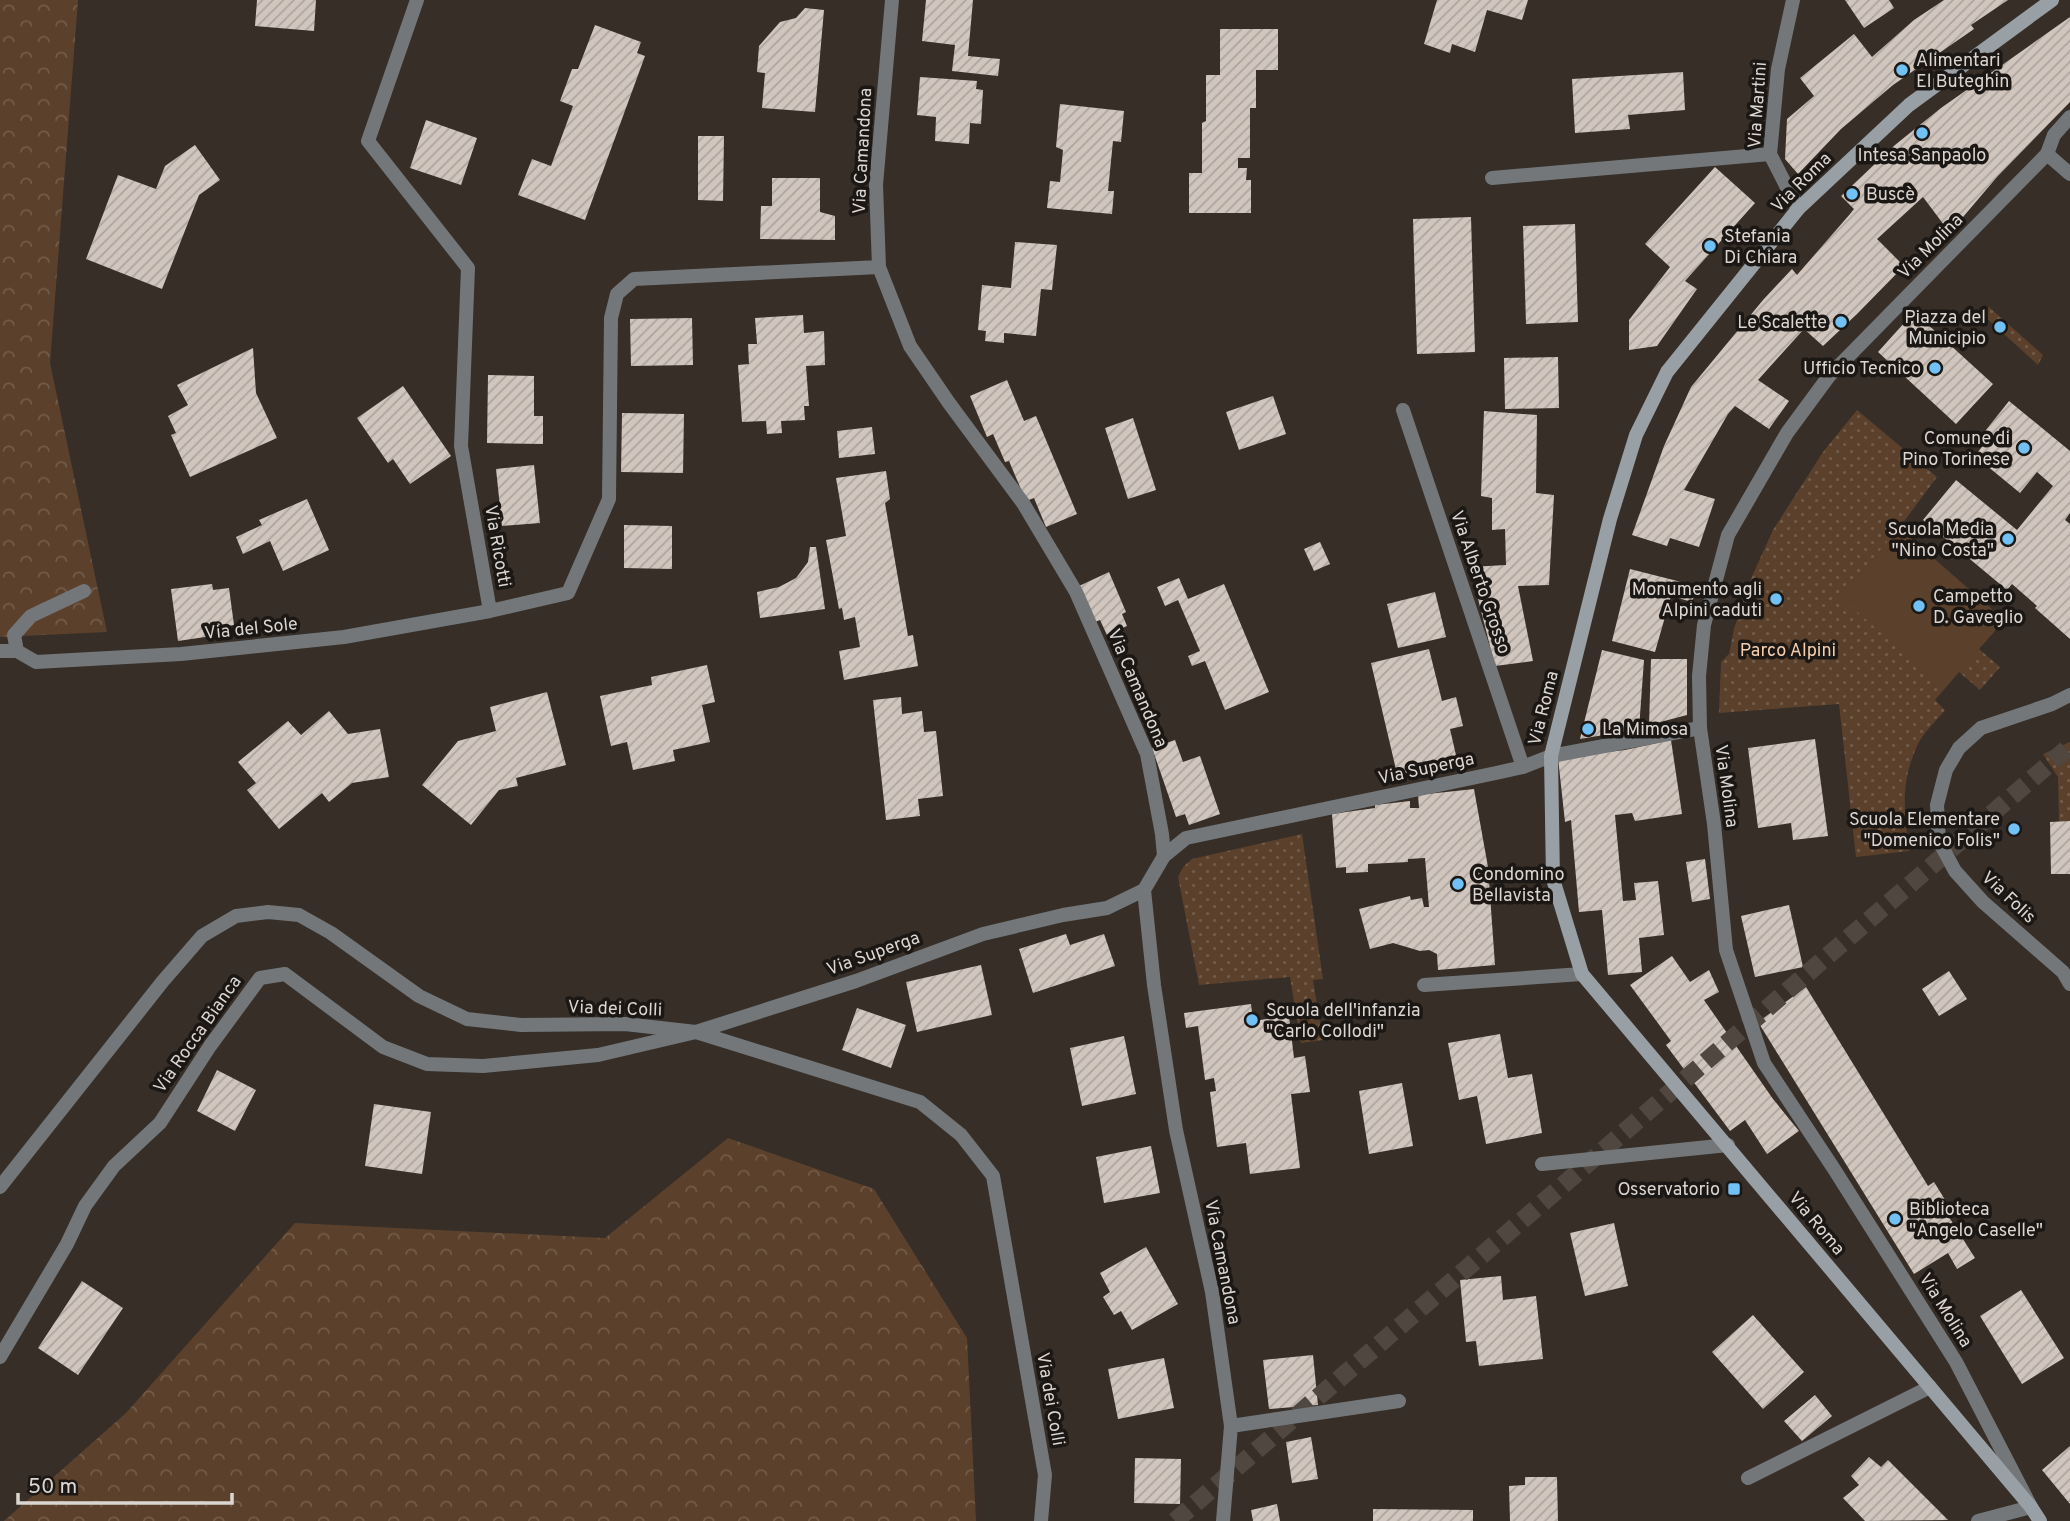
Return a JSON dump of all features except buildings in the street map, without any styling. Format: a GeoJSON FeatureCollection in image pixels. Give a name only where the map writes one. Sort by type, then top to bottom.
{"type":"FeatureCollection","features":[{"type":"Feature","properties":{"kind":"main road","name":"Via Roma"},"geometry":{"type":"LineString","coordinates":[[2040,1521],[1728,1145],[1582,974],[1553,880],[1551,756],[1609,519],[1636,435],[1667,372],[1798,209],[1909,105],[2052,0]]}},
{"type":"Feature","properties":{"kind":"street","name":"Via Ricotti"},"geometry":{"type":"LineString","coordinates":[[417,0],[368,141],[468,268],[461,446],[490,611],[568,593],[609,499],[611,318],[617,294],[634,279],[879,267]]}},
{"type":"Feature","properties":{"kind":"street","name":"Via Camandona"},"geometry":{"type":"LineString","coordinates":[[892,0],[876,186],[879,267],[910,346],[948,403],[1023,503],[1076,592],[1147,754],[1164,856]]}},
{"type":"Feature","properties":{"kind":"street","name":"Via Martini"},"geometry":{"type":"LineString","coordinates":[[1793,0],[1778,69],[1770,154],[1798,209]]}},
{"type":"Feature","properties":{"kind":"street","name":"Via Molina"},"geometry":{"type":"LineString","coordinates":[[2031,1507],[1956,1362],[1764,1063],[1726,950],[1714,824],[1700,728],[1699,676],[1704,625],[1728,535],[1787,433],[1829,376],[2048,154],[2054,135],[2070,117]]}},
{"type":"Feature","properties":{"kind":"street"},"geometry":{"type":"LineString","coordinates":[[1492,178],[1770,154]]}},
{"type":"Feature","properties":{"kind":"street"},"geometry":{"type":"LineString","coordinates":[[2048,154],[2070,174]]}},
{"type":"Feature","properties":{"kind":"street","name":"Via Alberto Grosso"},"geometry":{"type":"LineString","coordinates":[[1403,410],[1523,767]]}},
{"type":"Feature","properties":{"kind":"street"},"geometry":{"type":"LineString","coordinates":[[17,651],[14,635],[31,616],[83,591]]}},
{"type":"Feature","properties":{"kind":"street","name":"Via del Sole"},"geometry":{"type":"LineString","coordinates":[[0,651],[17,651],[36,662],[181,654],[345,637],[490,611]]}},
{"type":"Feature","properties":{"kind":"street","name":"Via Folis"},"geometry":{"type":"LineString","coordinates":[[2070,695],[2052,704],[1982,728],[1959,748],[1946,770],[1937,806],[1939,842],[1955,871],[1983,902],[2063,972],[2070,984]]}},
{"type":"Feature","properties":{"kind":"street","name":"Via Superga"},"geometry":{"type":"LineString","coordinates":[[1164,856],[1186,838],[1523,767],[1551,756],[1700,728]]}},
{"type":"Feature","properties":{"kind":"street"},"geometry":{"type":"LineString","coordinates":[[1144,891],[1164,856]]}},
{"type":"Feature","properties":{"kind":"street","name":"Via Camandona"},"geometry":{"type":"LineString","coordinates":[[1144,891],[1154,985],[1176,1130],[1212,1292],[1231,1426],[1223,1521]]}},
{"type":"Feature","properties":{"kind":"street","name":"Via Superga"},"geometry":{"type":"LineString","coordinates":[[696,1032],[856,981],[983,934],[1063,915],[1107,908],[1144,891]]}},
{"type":"Feature","properties":{"kind":"street","name":"Via dei Colli"},"geometry":{"type":"LineString","coordinates":[[0,1187],[202,936],[236,916],[268,912],[299,915],[331,933],[419,996],[467,1019],[521,1025],[625,1024],[696,1032],[920,1102],[961,1135],[993,1176],[1045,1475],[1041,1521]]}},
{"type":"Feature","properties":{"kind":"street","name":"Via Rocca Bianca"},"geometry":{"type":"LineString","coordinates":[[0,1357],[67,1244],[85,1206],[114,1166],[160,1124],[210,1046],[260,978],[285,974],[383,1047],[427,1063],[483,1066],[598,1055],[696,1032]]}},
{"type":"Feature","properties":{"kind":"street"},"geometry":{"type":"LineString","coordinates":[[1423,985],[1582,974]]}},
{"type":"Feature","properties":{"kind":"street"},"geometry":{"type":"LineString","coordinates":[[1542,1164],[1728,1145]]}},
{"type":"Feature","properties":{"kind":"street"},"geometry":{"type":"LineString","coordinates":[[1748,1478],[1930,1387]]}},
{"type":"Feature","properties":{"kind":"street"},"geometry":{"type":"LineString","coordinates":[[1231,1426],[1399,1401]]}},
{"type":"Feature","properties":{"kind":"street"},"geometry":{"type":"LineString","coordinates":[[1978,1521],[2031,1507]]}},
{"type":"Feature","properties":{"kind":"green space"},"geometry":{"type":"Polygon","coordinates":[[[0,0],[78,0],[50,363],[107,632],[0,637],[0,0]]]}},
{"type":"Feature","properties":{"kind":"green space"},"geometry":{"type":"Polygon","coordinates":[[[1989,307],[2043,355],[2038,365],[1982,314],[1989,307]]]}},
{"type":"Feature","properties":{"kind":"green space","name":"Parco Alpini"},"geometry":{"type":"Polygon","coordinates":[[[1857,410],[1937,477],[1899,528],[2004,620],[1979,649],[2000,667],[1980,690],[1959,672],[1935,700],[1945,710],[1918,744],[1908,771],[1905,810],[1909,851],[1856,857],[1839,704],[1719,713],[1721,662],[1729,654],[1749,583],[1773,530],[1823,452],[1857,410]]]}},
{"type":"Feature","properties":{"kind":"green space","name":"Campetto D. Gaveglio"},"geometry":{"type":"Polygon","coordinates":[[[1899,528],[2004,620],[1945,688],[1840,597],[1899,528]]]}},
{"type":"Feature","properties":{"kind":"green space"},"geometry":{"type":"Polygon","coordinates":[[[2070,742],[2070,821],[2059,822],[2058,777],[2043,754],[2070,742]]]}},
{"type":"Feature","properties":{"kind":"green space"},"geometry":{"type":"Polygon","coordinates":[[[1302,834],[1323,979],[1313,980],[1323,1040],[1301,1043],[1290,977],[1199,985],[1178,877],[1192,859],[1302,834]]]}},
{"type":"Feature","properties":{"kind":"green space"},"geometry":{"type":"Polygon","coordinates":[[[728,1138],[874,1189],[967,1338],[976,1521],[4,1521],[126,1413],[295,1223],[605,1238],[728,1138]]]}},
{"type":"Feature","properties":{"kind":"tunnel"},"geometry":{"type":"LineString","coordinates":[[1175,1521],[2070,746]]}},
{"type":"Feature","properties":{"kind":"place","name":"Alimentari El Buteghin"},"geometry":{"type":"Point","coordinates":[1902,70]}},
{"type":"Feature","properties":{"kind":"place","name":"Intesa Sanpaolo"},"geometry":{"type":"Point","coordinates":[1922,133]}},
{"type":"Feature","properties":{"kind":"place","name":"Buscè"},"geometry":{"type":"Point","coordinates":[1852,194]}},
{"type":"Feature","properties":{"kind":"place","name":"Stefania Di Chiara"},"geometry":{"type":"Point","coordinates":[1710,246]}},
{"type":"Feature","properties":{"kind":"place","name":"Le Scalette"},"geometry":{"type":"Point","coordinates":[1841,322]}},
{"type":"Feature","properties":{"kind":"place","name":"Piazza del Municipio"},"geometry":{"type":"Point","coordinates":[2000,327]}},
{"type":"Feature","properties":{"kind":"place","name":"Ufficio Tecnico"},"geometry":{"type":"Point","coordinates":[1935,368]}},
{"type":"Feature","properties":{"kind":"place","name":"Comune di Pino Torinese"},"geometry":{"type":"Point","coordinates":[2024,448]}},
{"type":"Feature","properties":{"kind":"place","name":"Scuola Media \"Nino Costa\""},"geometry":{"type":"Point","coordinates":[2008,539]}},
{"type":"Feature","properties":{"kind":"place","name":"Monumento agli Alpini caduti"},"geometry":{"type":"Point","coordinates":[1776,599]}},
{"type":"Feature","properties":{"kind":"place","name":"Campetto D. Gaveglio"},"geometry":{"type":"Point","coordinates":[1919,606]}},
{"type":"Feature","properties":{"kind":"place","name":"La Mimosa"},"geometry":{"type":"Point","coordinates":[1588,729]}},
{"type":"Feature","properties":{"kind":"place","name":"Scuola Elementare \"Domenico Folis\""},"geometry":{"type":"Point","coordinates":[2014,829]}},
{"type":"Feature","properties":{"kind":"place","name":"Condomino Bellavista"},"geometry":{"type":"Point","coordinates":[1458,884]}},
{"type":"Feature","properties":{"kind":"place","name":"Scuola dell'infanzia \"Carlo Collodi\""},"geometry":{"type":"Point","coordinates":[1252,1020]}},
{"type":"Feature","properties":{"kind":"place","name":"Osservatorio"},"geometry":{"type":"Point","coordinates":[1734,1189]}},
{"type":"Feature","properties":{"kind":"place","name":"Biblioteca \"Angelo Caselle\""},"geometry":{"type":"Point","coordinates":[1895,1219]}}]}
